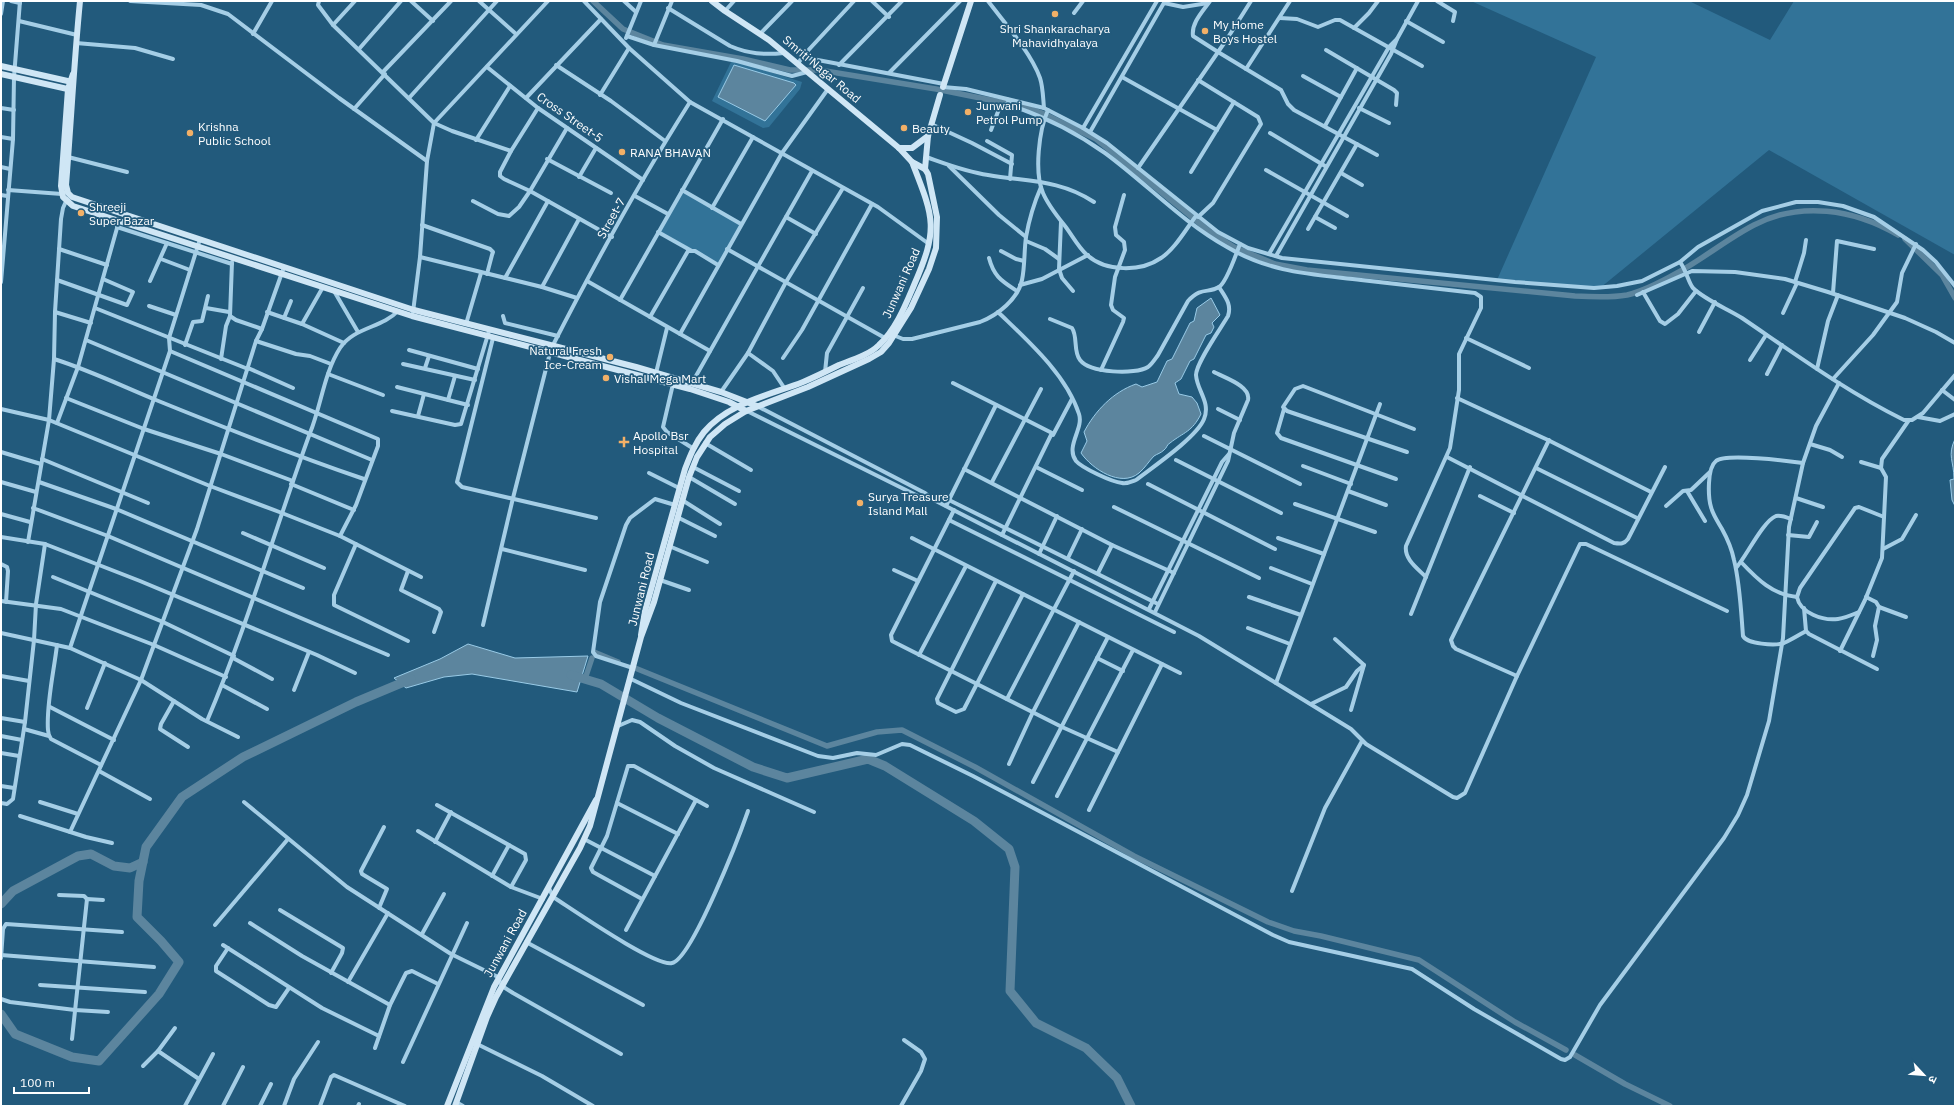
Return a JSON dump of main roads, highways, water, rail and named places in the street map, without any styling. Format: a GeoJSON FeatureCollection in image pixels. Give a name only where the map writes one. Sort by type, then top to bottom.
{"type":"FeatureCollection","features":[{"type":"Feature","properties":{"kind":"main road"},"geometry":{"type":"LineString","coordinates":[[80,1],[60,186],[62,194],[68,198],[74,206],[118,224],[233,261],[283,270],[323,287],[400,308]]}},
{"type":"Feature","properties":{"kind":"main road","name":"Smriti Nagar Road"},"geometry":{"type":"LineString","coordinates":[[712,1],[724,11],[760,34],[798,64],[899,148],[912,162]]}},
{"type":"Feature","properties":{"kind":"main road","name":"Junwani Road"},"geometry":{"type":"LineString","coordinates":[[943,86],[970,1]]}},
{"type":"Feature","properties":{"kind":"main road"},"geometry":{"type":"LineString","coordinates":[[1,66],[72,82]]}},
{"type":"Feature","properties":{"kind":"main road"},"geometry":{"type":"LineString","coordinates":[[1,74],[71,90]]}},
{"type":"Feature","properties":{"kind":"main road"},"geometry":{"type":"LineString","coordinates":[[68,198],[66,184],[71,90]]}},
{"type":"Feature","properties":{"kind":"main road","name":"Junwani Road"},"geometry":{"type":"LineString","coordinates":[[456,1104],[487,1017],[502,986],[584,839],[598,797],[642,637],[660,580],[682,500],[689,477],[704,443],[721,427],[746,410],[808,387],[882,352],[933,255],[938,229],[934,199],[928,174],[925,169],[928,136],[940,95]]}},
{"type":"Feature","properties":{"kind":"main road"},"geometry":{"type":"LineString","coordinates":[[899,148],[912,148],[928,136]]}},
{"type":"Feature","properties":{"kind":"main road"},"geometry":{"type":"LineString","coordinates":[[912,162],[925,169]]}},
{"type":"Feature","properties":{"kind":"main road","name":"Junwani Road"},"geometry":{"type":"LineString","coordinates":[[912,162],[928,204],[932,226],[930,244],[913,295]]}},
{"type":"Feature","properties":{"kind":"main road"},"geometry":{"type":"LineString","coordinates":[[68,198],[200,239],[283,270],[413,313],[490,335],[656,373],[721,392],[757,406]]}},
{"type":"Feature","properties":{"kind":"main road"},"geometry":{"type":"LineString","coordinates":[[413,313],[466,324],[490,335]]}},
{"type":"Feature","properties":{"kind":"main road","name":"Junwani Road"},"geometry":{"type":"LineString","coordinates":[[642,637],[642,623],[679,488],[694,449],[700,438],[711,424],[749,402],[825,372],[865,354],[890,336]]}},
{"type":"Feature","properties":{"kind":"main road"},"geometry":{"type":"LineString","coordinates":[[551,350],[719,398],[746,410]]}},
{"type":"Feature","properties":{"kind":"main road","name":"Junwani Road"},"geometry":{"type":"LineString","coordinates":[[447,1106],[498,977],[549,888],[590,807],[598,797]]}},
{"type":"Feature","properties":{"kind":"waterway"},"geometry":{"type":"LineString","coordinates":[[593,1],[623,29],[663,45],[743,59],[790,70],[819,70],[936,89],[1025,107],[1042,113],[1096,139],[1209,231],[1234,247],[1275,264],[1307,270],[1575,296],[1614,297],[1640,291],[1665,280],[1754,225],[1772,217],[1790,213],[1827,211],[1845,214],[1881,226],[1898,235]]}},
{"type":"Feature","properties":{"kind":"waterway"},"geometry":{"type":"LineString","coordinates":[[1905,239],[1942,275],[1955,298]]}},
{"type":"Feature","properties":{"kind":"waterway"},"geometry":{"type":"LineString","coordinates":[[594,652],[618,662]]}},
{"type":"Feature","properties":{"kind":"waterway"},"geometry":{"type":"LineString","coordinates":[[585,679],[592,658]]}},
{"type":"Feature","properties":{"kind":"waterway"},"geometry":{"type":"LineString","coordinates":[[635,668],[827,746],[877,732],[902,730],[975,767],[1134,856],[1268,922],[1294,931],[1321,936],[1419,960],[1515,1022],[1566,1050]]}},
{"type":"Feature","properties":{"kind":"waterway"},"geometry":{"type":"LineString","coordinates":[[571,675],[601,684],[658,718],[753,767],[787,778],[868,759],[885,766],[974,821],[1009,849],[1015,867],[1010,991],[1036,1023],[1086,1048],[1117,1078],[1131,1106]]}},
{"type":"Feature","properties":{"kind":"waterway"},"geometry":{"type":"LineString","coordinates":[[1,1014],[15,1034],[72,1057],[99,1061],[159,994],[179,962],[137,917],[139,881],[146,847],[182,797],[243,757],[356,702],[411,679]]}},
{"type":"Feature","properties":{"kind":"waterway"},"geometry":{"type":"LineString","coordinates":[[1,904],[13,891],[78,856],[91,854],[114,866],[130,868],[143,862]]}},
{"type":"Feature","properties":{"kind":"waterway"},"geometry":{"type":"LineString","coordinates":[[1575,1055],[1625,1084],[1670,1106]]}},
{"type":"Feature","properties":{"kind":"place","name":"Shri Shankaracharya Mahavidhyalaya"},"geometry":{"type":"Point","coordinates":[1055,14]}},
{"type":"Feature","properties":{"kind":"place","name":"My Home Boys Hostel"},"geometry":{"type":"Point","coordinates":[1205,31]}},
{"type":"Feature","properties":{"kind":"place","name":"Junwani Petrol Pump"},"geometry":{"type":"Point","coordinates":[968,112]}},
{"type":"Feature","properties":{"kind":"place","name":"Beauty"},"geometry":{"type":"Point","coordinates":[904,128]}},
{"type":"Feature","properties":{"kind":"place","name":"Krishna Public School"},"geometry":{"type":"Point","coordinates":[190,133]}},
{"type":"Feature","properties":{"kind":"place","name":"RANA BHAVAN"},"geometry":{"type":"Point","coordinates":[622,152]}},
{"type":"Feature","properties":{"kind":"place","name":"Shreeji Super Bazar"},"geometry":{"type":"Point","coordinates":[81,213]}},
{"type":"Feature","properties":{"kind":"place","name":"Natural Fresh Ice-Cream"},"geometry":{"type":"Point","coordinates":[610,357]}},
{"type":"Feature","properties":{"kind":"place","name":"Vishal Mega Mart"},"geometry":{"type":"Point","coordinates":[606,378]}},
{"type":"Feature","properties":{"kind":"place","name":"Apollo Bsr Hospital"},"geometry":{"type":"Point","coordinates":[624,442]}},
{"type":"Feature","properties":{"kind":"place","name":"Surya Treasure Island Mall"},"geometry":{"type":"Point","coordinates":[860,503]}}]}
